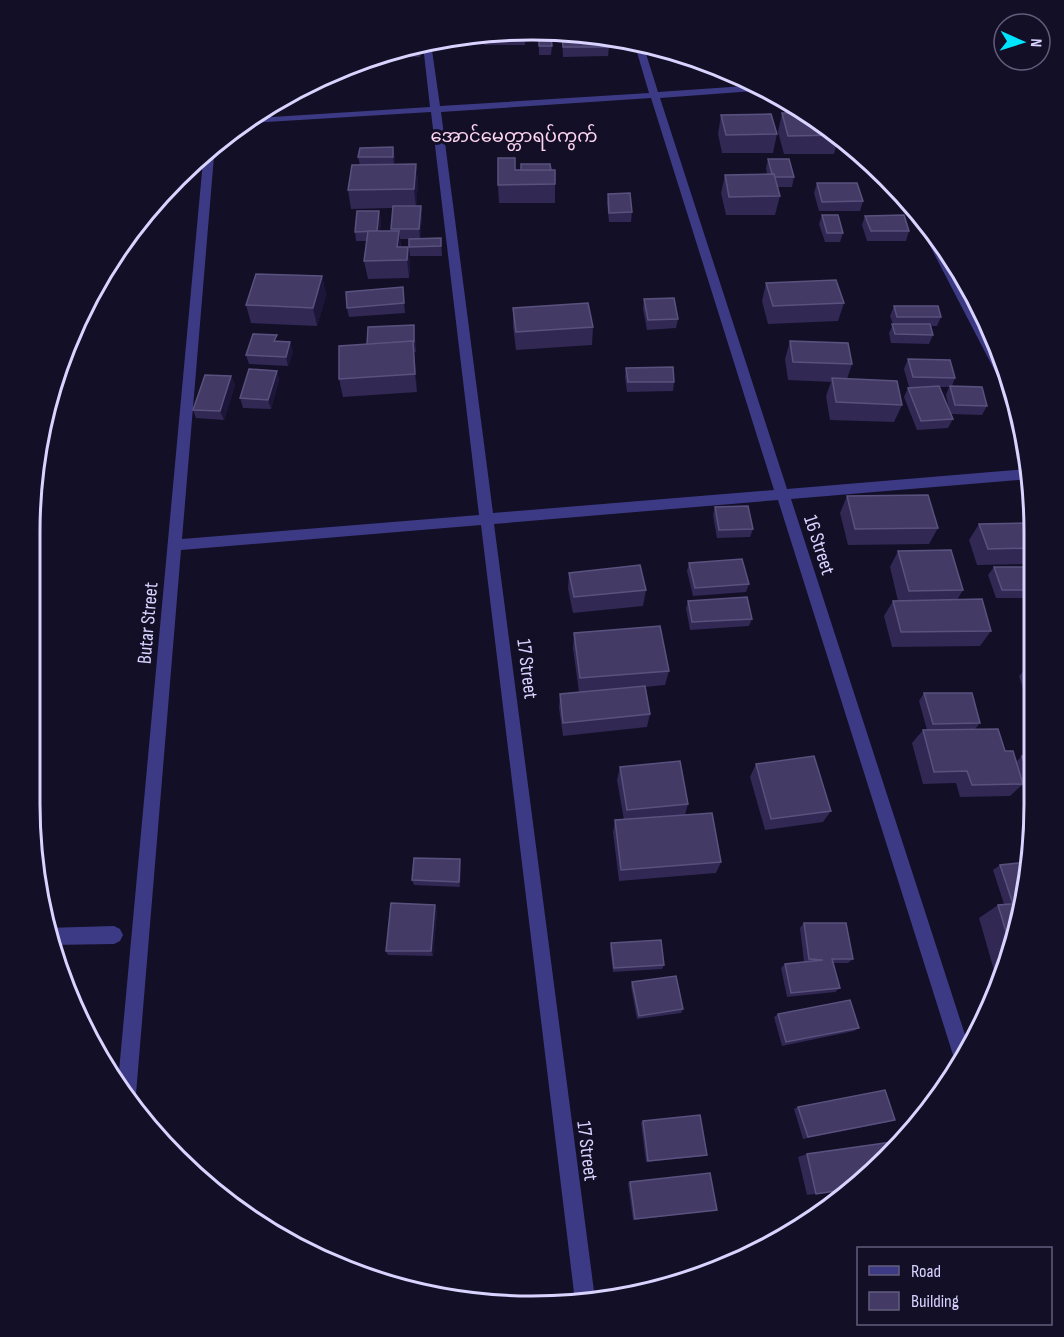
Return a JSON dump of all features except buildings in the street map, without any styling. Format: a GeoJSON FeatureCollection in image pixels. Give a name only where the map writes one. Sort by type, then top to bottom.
{"type":"FeatureCollection","features":[{"type":"Feature","properties":{"kind":"street","name":"17 Street"},"geometry":{"type":"LineString","coordinates":[[428,52],[584,1293]]}},
{"type":"Feature","properties":{"kind":"street","name":"16 Street"},"geometry":{"type":"LineString","coordinates":[[641,53],[960,1048]]}},
{"type":"Feature","properties":{"kind":"street"},"geometry":{"type":"LineString","coordinates":[[263,120],[745,89]]}},
{"type":"Feature","properties":{"kind":"street","name":"Butar Street"},"geometry":{"type":"LineString","coordinates":[[127,1083],[177,545],[209,162]]}},
{"type":"Feature","properties":{"kind":"street"},"geometry":{"type":"LineString","coordinates":[[948,269],[982,336]]}},
{"type":"Feature","properties":{"kind":"street"},"geometry":{"type":"LineString","coordinates":[[177,545],[1020,475]]}},
{"type":"Feature","properties":{"kind":"street"},"geometry":{"type":"LineString","coordinates":[[58,936],[114,935]]}},
{"type":"Feature","properties":{"kind":"district","name":"အောင်မေတ္တာရပ်ကွက်"},"geometry":{"type":"Point","coordinates":[514,136]}}]}
